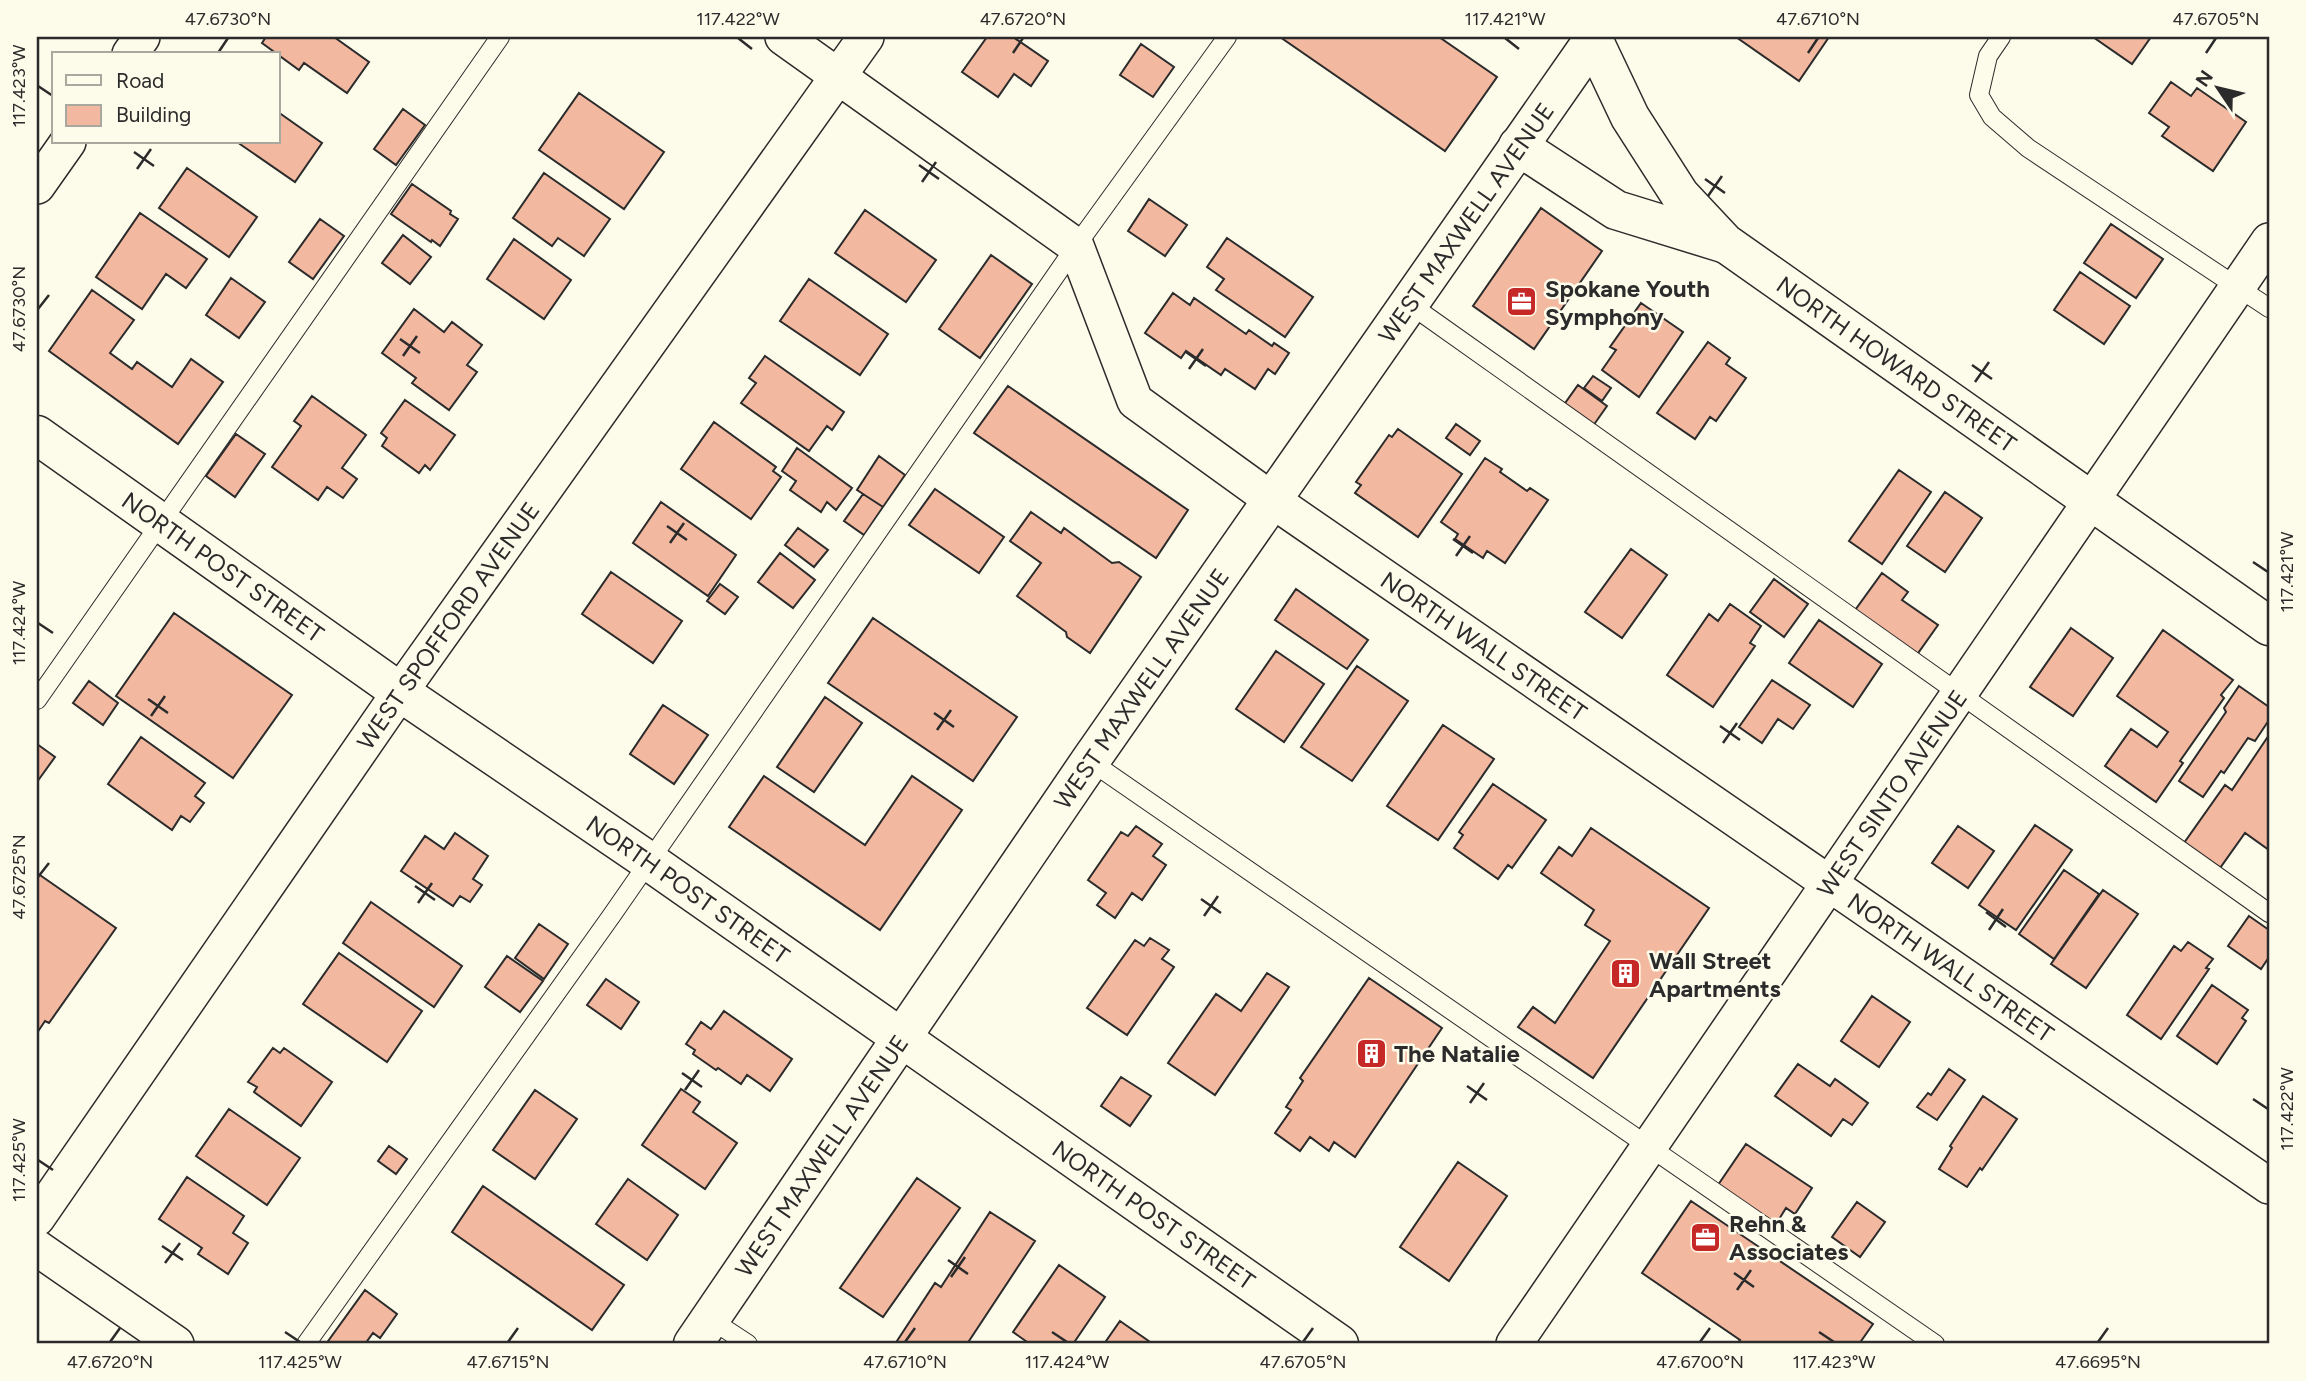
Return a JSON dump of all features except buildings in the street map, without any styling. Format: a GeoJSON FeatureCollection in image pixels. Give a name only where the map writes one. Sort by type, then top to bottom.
{"type":"FeatureCollection","features":[{"type":"Feature","properties":{"kind":"street"},"geometry":{"type":"LineString","coordinates":[[131,52],[142,37]]}},
{"type":"Feature","properties":{"kind":"street"},"geometry":{"type":"LineString","coordinates":[[783,37],[1076,246]]}},
{"type":"Feature","properties":{"kind":"street","name":"WEST SPOFFORD AVENUE"},"geometry":{"type":"LineString","coordinates":[[37,1218],[400,692],[866,37]]}},
{"type":"Feature","properties":{"kind":"street","name":"WEST MAXWELL AVENUE"},"geometry":{"type":"LineString","coordinates":[[702,1331],[1090,761],[1593,38]]}},
{"type":"Feature","properties":{"kind":"street","name":"NORTH HOWARD STREET"},"geometry":{"type":"LineString","coordinates":[[1593,38],[1630,117],[1679,195],[1725,243],[2269,626]]}},
{"type":"Feature","properties":{"kind":"street"},"geometry":{"type":"LineString","coordinates":[[37,186],[67,144]]}},
{"type":"Feature","properties":{"kind":"street"},"geometry":{"type":"LineString","coordinates":[[1518,146],[1616,209],[1725,243]]}},
{"type":"Feature","properties":{"kind":"street","name":"WEST SINTO AVENUE"},"geometry":{"type":"LineString","coordinates":[[1514,1344],[2269,241]]}},
{"type":"Feature","properties":{"kind":"street","name":"NORTH WALL STREET"},"geometry":{"type":"LineString","coordinates":[[1076,246],[1135,401],[1272,500],[2269,1185]]}},
{"type":"Feature","properties":{"kind":"street","name":"NORTH POST STREET"},"geometry":{"type":"LineString","coordinates":[[37,435],[400,692],[650,862],[1339,1344]]}},
{"type":"Feature","properties":{"kind":"street"},"geometry":{"type":"LineString","coordinates":[[37,1248],[176,1344]]}},
{"type":"Feature","properties":{"kind":"lane"},"geometry":{"type":"LineString","coordinates":[[37,700],[500,37]]}},
{"type":"Feature","properties":{"kind":"lane"},"geometry":{"type":"LineString","coordinates":[[306,1344],[650,862],[1076,246],[1227,37]]}},
{"type":"Feature","properties":{"kind":"lane"},"geometry":{"type":"LineString","coordinates":[[2001,37],[1988,56],[1979,95],[1992,117],[2028,148],[2269,309]]}},
{"type":"Feature","properties":{"kind":"lane"},"geometry":{"type":"LineString","coordinates":[[1408,303],[2269,913]]}},
{"type":"Feature","properties":{"kind":"lane"},"geometry":{"type":"LineString","coordinates":[[1090,761],[1935,1344]]}},
{"type":"Feature","properties":{"kind":"lane"},"geometry":{"type":"LineString","coordinates":[[702,1331],[748,1344]]}},
{"type":"Feature","properties":{"kind":"place","name":"Spokane Youth Symphony"},"geometry":{"type":"Point","coordinates":[1522,302]}},
{"type":"Feature","properties":{"kind":"place","name":"Wall Street Apartments"},"geometry":{"type":"Point","coordinates":[1626,974]}},
{"type":"Feature","properties":{"kind":"place","name":"The Natalie"},"geometry":{"type":"Point","coordinates":[1371,1053]}},
{"type":"Feature","properties":{"kind":"place","name":"Rehn & Associates"},"geometry":{"type":"Point","coordinates":[1706,1237]}}]}
